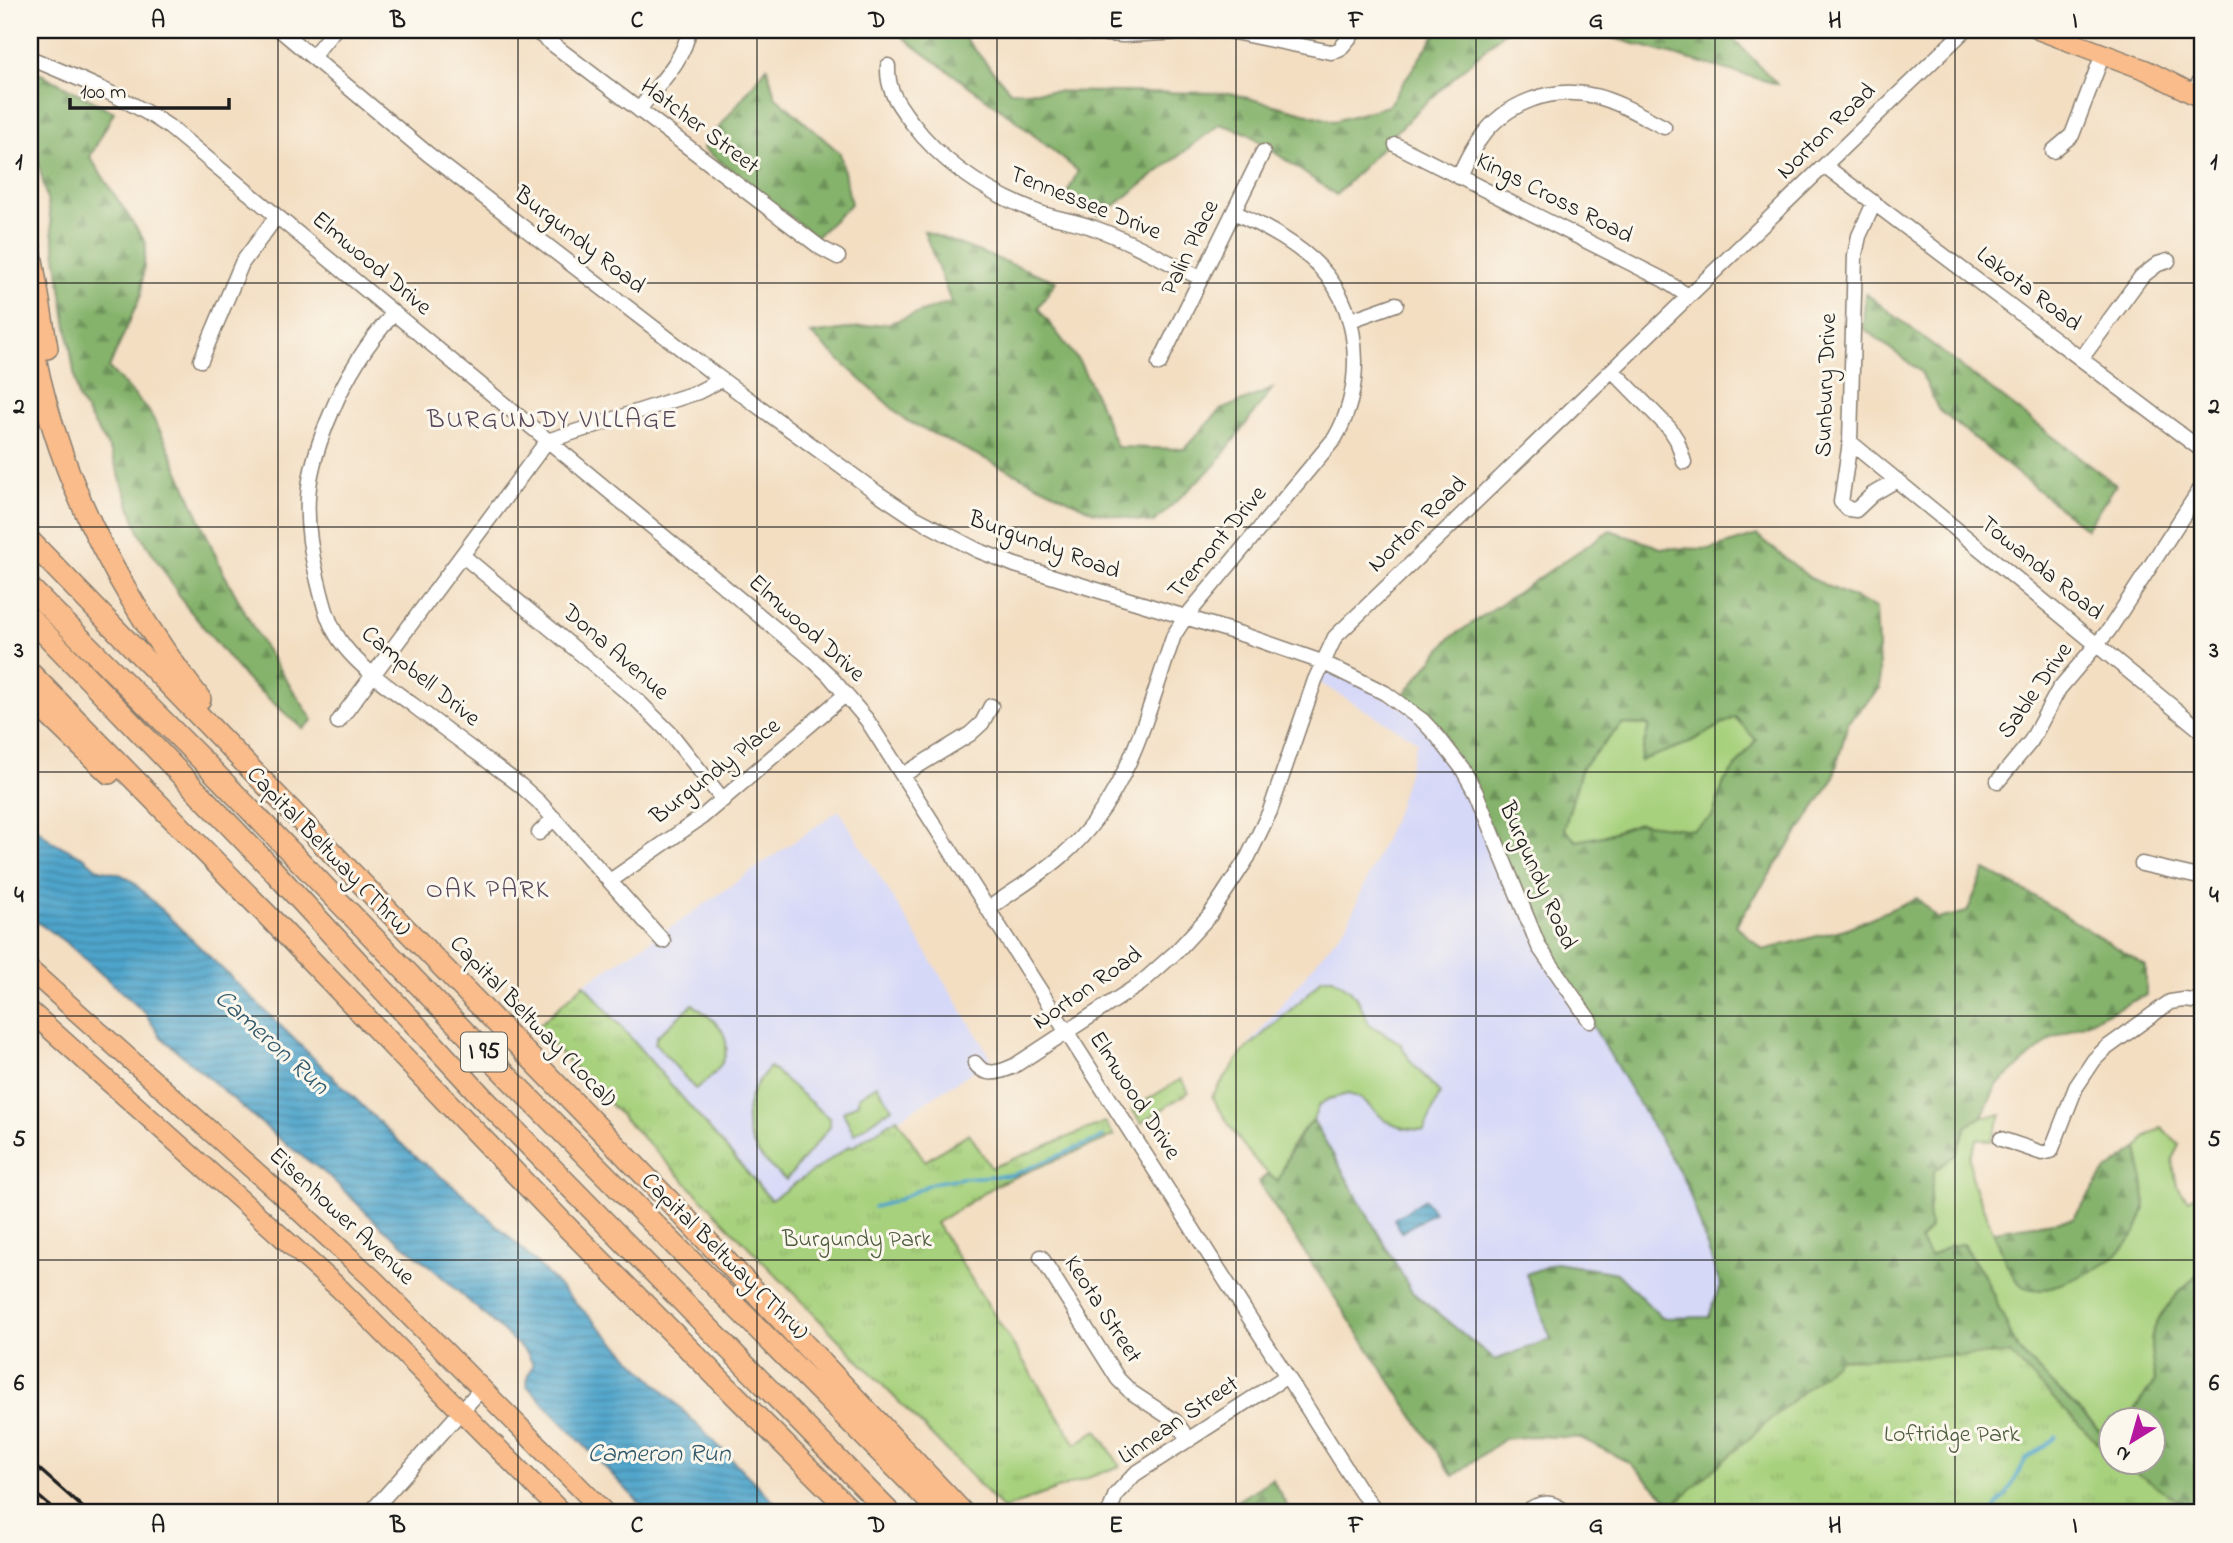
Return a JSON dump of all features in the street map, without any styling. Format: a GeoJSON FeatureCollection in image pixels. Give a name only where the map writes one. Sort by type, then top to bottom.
{"type":"FeatureCollection","features":[{"type":"Feature","properties":{"kind":"highway"},"geometry":{"type":"LineString","coordinates":[[30,248],[65,442],[82,500]]}},
{"type":"Feature","properties":{"kind":"highway"},"geometry":{"type":"LineString","coordinates":[[30,330],[51,425],[63,459],[112,566],[148,627],[188,684],[265,783]]}},
{"type":"Feature","properties":{"kind":"highway","name":"Capital Beltway (Local)"},"geometry":{"type":"LineString","coordinates":[[30,541],[678,1210],[963,1513]]}},
{"type":"Feature","properties":{"kind":"highway","name":"Capital Beltway (Thru)"},"geometry":{"type":"LineString","coordinates":[[30,587],[213,771],[510,1079],[941,1513]]}},
{"type":"Feature","properties":{"kind":"highway","name":"I 95"},"geometry":{"type":"LineString","coordinates":[[30,618],[270,867],[483,1098],[890,1513]]}},
{"type":"Feature","properties":{"kind":"highway","name":"I 95"},"geometry":{"type":"LineString","coordinates":[[30,673],[553,1213],[853,1513]]}},
{"type":"Feature","properties":{"kind":"highway"},"geometry":{"type":"LineString","coordinates":[[30,697],[272,920]]}},
{"type":"Feature","properties":{"kind":"main road"},"geometry":{"type":"LineString","coordinates":[[2039,30],[2200,89]]}},
{"type":"Feature","properties":{"kind":"main road","name":"Eisenhower Avenue"},"geometry":{"type":"LineString","coordinates":[[30,970],[403,1308],[605,1513]]}},
{"type":"Feature","properties":{"kind":"main road"},"geometry":{"type":"LineString","coordinates":[[30,1011],[299,1251],[462,1410],[562,1513]]}},
{"type":"Feature","properties":{"kind":"street","name":"Burgundy Road"},"geometry":{"type":"LineString","coordinates":[[280,30],[428,154],[721,380],[876,492],[944,534],[1015,565],[1322,662],[1385,693],[1423,721],[1462,768],[1476,793],[1539,947],[1590,1021]]}},
{"type":"Feature","properties":{"kind":"street"},"geometry":{"type":"LineString","coordinates":[[313,56],[334,30]]}},
{"type":"Feature","properties":{"kind":"street","name":"Hatcher Street"},"geometry":{"type":"LineString","coordinates":[[534,30],[821,248],[838,257]]}},
{"type":"Feature","properties":{"kind":"street"},"geometry":{"type":"LineString","coordinates":[[639,110],[681,54],[687,43],[689,30]]}},
{"type":"Feature","properties":{"kind":"street"},"geometry":{"type":"LineString","coordinates":[[1052,30],[1123,35],[1224,30],[1331,52],[1339,50],[1356,30]]}},
{"type":"Feature","properties":{"kind":"street","name":"Norton Road"},"geometry":{"type":"LineString","coordinates":[[975,1063],[979,1069],[988,1072],[1002,1072],[1120,999],[1158,969],[1194,934],[1224,895],[1248,857],[1269,811],[1322,662],[1330,644],[1342,629],[1965,30]]}},
{"type":"Feature","properties":{"kind":"street"},"geometry":{"type":"LineString","coordinates":[[2053,151],[2069,139],[2074,131],[2103,54]]}},
{"type":"Feature","properties":{"kind":"street","name":"Elmwood Drive"},"geometry":{"type":"LineString","coordinates":[[30,58],[107,90],[185,139],[829,675],[867,720],[1361,1492],[1378,1513]]}},
{"type":"Feature","properties":{"kind":"street","name":"Tennessee Drive"},"geometry":{"type":"LineString","coordinates":[[888,66],[889,85],[894,100],[921,136],[957,169],[985,188],[1035,211],[1096,228],[1201,278]]}},
{"type":"Feature","properties":{"kind":"street"},"geometry":{"type":"LineString","coordinates":[[1459,177],[1478,140],[1494,122],[1519,104],[1545,95],[1571,92],[1596,96],[1664,127]]}},
{"type":"Feature","properties":{"kind":"street","name":"Kings Cross Road"},"geometry":{"type":"LineString","coordinates":[[1396,145],[1664,280],[1688,296]]}},
{"type":"Feature","properties":{"kind":"street","name":"Palin Place"},"geometry":{"type":"LineString","coordinates":[[1159,363],[1263,152]]}},
{"type":"Feature","properties":{"kind":"street","name":"Lakota Road"},"geometry":{"type":"LineString","coordinates":[[1825,166],[2203,451]]}},
{"type":"Feature","properties":{"kind":"street","name":"Sunbury Drive"},"geometry":{"type":"LineString","coordinates":[[1874,203],[1858,236],[1855,255],[1850,442],[1841,502],[1847,509],[1856,510],[1874,494],[1897,480]]}},
{"type":"Feature","properties":{"kind":"street","name":"Tremont Drive"},"geometry":{"type":"LineString","coordinates":[[988,909],[1064,855],[1106,806],[1132,756],[1174,635],[1185,618],[1340,429],[1350,403],[1354,382],[1355,346],[1352,320],[1337,290],[1315,261],[1289,240],[1234,212]]}},
{"type":"Feature","properties":{"kind":"street"},"geometry":{"type":"LineString","coordinates":[[201,360],[242,263],[277,216]]}},
{"type":"Feature","properties":{"kind":"street"},"geometry":{"type":"LineString","coordinates":[[2081,359],[2141,278],[2158,264],[2168,261]]}},
{"type":"Feature","properties":{"kind":"street"},"geometry":{"type":"LineString","coordinates":[[1352,320],[1396,304]]}},
{"type":"Feature","properties":{"kind":"street","name":"Campbell Drive"},"geometry":{"type":"LineString","coordinates":[[394,313],[372,338],[343,383],[315,451],[307,495],[310,542],[327,616],[344,646],[355,659],[520,785],[554,818],[663,941]]}},
{"type":"Feature","properties":{"kind":"street"},"geometry":{"type":"LineString","coordinates":[[1612,370],[1670,429],[1677,440],[1684,462]]}},
{"type":"Feature","properties":{"kind":"street"},"geometry":{"type":"LineString","coordinates":[[338,722],[547,442],[698,392],[721,380]]}},
{"type":"Feature","properties":{"kind":"street","name":"Towanda Road"},"geometry":{"type":"LineString","coordinates":[[1850,442],[2202,728]]}},
{"type":"Feature","properties":{"kind":"street","name":"Sable Drive"},"geometry":{"type":"LineString","coordinates":[[1998,781],[2031,741],[2059,690],[2109,630],[2203,485]]}},
{"type":"Feature","properties":{"kind":"street","name":"Dona Avenue"},"geometry":{"type":"LineString","coordinates":[[462,555],[639,702],[671,734],[723,800]]}},
{"type":"Feature","properties":{"kind":"street","name":"Burgundy Place"},"geometry":{"type":"LineString","coordinates":[[610,881],[702,817],[846,694]]}},
{"type":"Feature","properties":{"kind":"street"},"geometry":{"type":"LineString","coordinates":[[903,775],[970,734],[982,723],[991,706]]}},
{"type":"Feature","properties":{"kind":"street"},"geometry":{"type":"LineString","coordinates":[[539,833],[554,818]]}},
{"type":"Feature","properties":{"kind":"street"},"geometry":{"type":"LineString","coordinates":[[2142,864],[2203,878]]}},
{"type":"Feature","properties":{"kind":"street"},"geometry":{"type":"LineString","coordinates":[[2001,1139],[2042,1153],[2051,1151],[2070,1099],[2084,1074],[2105,1049],[2170,1002],[2203,1002]]}},
{"type":"Feature","properties":{"kind":"street","name":"Keota Street"},"geometry":{"type":"LineString","coordinates":[[1041,1257],[1118,1379],[1175,1421],[1189,1440]]}},
{"type":"Feature","properties":{"kind":"street","name":"Linnean Street"},"geometry":{"type":"LineString","coordinates":[[1108,1513],[1116,1494],[1128,1480],[1287,1376]]}},
{"type":"Feature","properties":{"kind":"street"},"geometry":{"type":"LineString","coordinates":[[370,1513],[482,1388]]}},
{"type":"Feature","properties":{"kind":"street"},"geometry":{"type":"LineString","coordinates":[[1525,1513],[1544,1503],[1558,1506],[1566,1513]]}},
{"type":"Feature","properties":{"kind":"shaded area"},"geometry":{"type":"Polygon","coordinates":[[[1322,662],[1415,715],[1462,768],[1590,1021],[1686,1183],[1720,1286],[1697,1348],[1526,1275],[1551,1339],[1495,1360],[1412,1292],[1313,1120],[1268,1174],[1225,1120],[1212,1096],[1243,1052],[1348,923],[1397,810],[1417,741],[1315,680],[1322,662]]]}},
{"type":"Feature","properties":{"kind":"shaded area"},"geometry":{"type":"Polygon","coordinates":[[[839,810],[992,1059],[771,1201],[584,984],[679,922],[839,810]]]}},
{"type":"Feature","properties":{"kind":"green space"},"geometry":{"type":"Polygon","coordinates":[[[895,30],[958,30],[1010,91],[1229,93],[1334,121],[1388,106],[1438,30],[1506,30],[1413,115],[1336,195],[1247,133],[1220,124],[1101,216],[1064,200],[1078,171],[895,30]]]}},
{"type":"Feature","properties":{"kind":"green space"},"geometry":{"type":"Polygon","coordinates":[[[1585,30],[1725,30],[1777,84],[1585,30]]]}},
{"type":"Feature","properties":{"kind":"green space"},"geometry":{"type":"Polygon","coordinates":[[[767,67],[775,96],[840,153],[851,204],[816,237],[703,148],[767,67]]]}},
{"type":"Feature","properties":{"kind":"green space"},"geometry":{"type":"Polygon","coordinates":[[[37,72],[114,112],[90,157],[146,243],[141,295],[109,368],[149,411],[166,442],[222,570],[263,645],[313,720],[303,729],[246,679],[186,606],[139,532],[111,452],[78,398],[48,204],[30,126],[37,72]]]}},
{"type":"Feature","properties":{"kind":"green space"},"geometry":{"type":"Polygon","coordinates":[[[924,231],[1056,281],[1038,308],[1080,363],[1117,447],[1184,449],[1220,410],[1272,389],[1215,465],[1153,523],[1092,511],[905,420],[811,334],[890,323],[951,302],[924,231]]]}},
{"type":"Feature","properties":{"kind":"green space"},"geometry":{"type":"Polygon","coordinates":[[[1865,293],[2116,485],[2086,529],[1938,409],[1921,372],[1863,328],[1865,293]]]}},
{"type":"Feature","properties":{"kind":"green space"},"geometry":{"type":"Polygon","coordinates":[[[1610,530],[1661,548],[1712,549],[1757,535],[1810,578],[1876,608],[1880,688],[1848,722],[1833,780],[1736,925],[1763,950],[1845,929],[1917,898],[1938,919],[1967,912],[1985,870],[2029,893],[2146,966],[2146,995],[2051,1039],[1997,1085],[1982,1116],[1966,1127],[1955,1155],[1934,1171],[1928,1211],[1930,1228],[1920,1240],[1930,1257],[1949,1246],[1962,1244],[1985,1277],[2018,1350],[2096,1427],[2096,1476],[2166,1476],[2166,1406],[2137,1406],[2155,1381],[2151,1343],[2157,1323],[2187,1284],[2203,1269],[2203,1513],[1681,1513],[1630,1463],[1581,1438],[1535,1436],[1504,1439],[1453,1476],[1258,1182],[1268,1174],[1278,1182],[1292,1149],[1313,1120],[1412,1292],[1495,1360],[1551,1339],[1526,1274],[1556,1263],[1617,1273],[1662,1318],[1709,1317],[1720,1285],[1686,1183],[1534,931],[1462,768],[1404,694],[1450,638],[1610,530]],[[1735,717],[1686,744],[1640,761],[1649,725],[1622,724],[1582,767],[1564,829],[1576,841],[1603,836],[1639,823],[1692,830],[1712,817],[1724,782],[1756,740],[1735,717]]]}},
{"type":"Feature","properties":{"kind":"green space"},"geometry":{"type":"Polygon","coordinates":[[[1735,717],[1756,739],[1724,782],[1713,817],[1692,830],[1639,823],[1603,836],[1576,841],[1564,829],[1582,767],[1622,724],[1649,725],[1640,760],[1686,744],[1735,717]]]}},
{"type":"Feature","properties":{"kind":"green space"},"geometry":{"type":"Polygon","coordinates":[[[1322,978],[1333,978],[1350,990],[1358,1000],[1369,1024],[1400,1043],[1411,1062],[1440,1093],[1424,1131],[1404,1128],[1386,1121],[1360,1098],[1348,1094],[1329,1099],[1319,1105],[1313,1120],[1291,1147],[1278,1182],[1241,1142],[1212,1096],[1243,1052],[1307,995],[1322,978]]]}},
{"type":"Feature","properties":{"kind":"green space","name":"Burgundy Park"},"geometry":{"type":"Polygon","coordinates":[[[584,984],[771,1200],[850,1146],[897,1118],[925,1161],[969,1133],[991,1168],[1105,1122],[1114,1136],[1000,1183],[936,1223],[1076,1444],[1097,1430],[1120,1466],[1003,1509],[536,1028],[584,984]]]}},
{"type":"Feature","properties":{"kind":"green space"},"geometry":{"type":"Polygon","coordinates":[[[693,1004],[719,1026],[726,1045],[726,1054],[717,1070],[695,1089],[655,1043],[657,1036],[693,1004]]]}},
{"type":"Feature","properties":{"kind":"green space"},"geometry":{"type":"Polygon","coordinates":[[[770,1067],[830,1119],[830,1127],[786,1180],[758,1153],[748,1127],[751,1095],[770,1067]]]}},
{"type":"Feature","properties":{"kind":"green space"},"geometry":{"type":"Polygon","coordinates":[[[1181,1079],[1189,1092],[1141,1123],[1132,1109],[1181,1079]]]}},
{"type":"Feature","properties":{"kind":"green space"},"geometry":{"type":"Polygon","coordinates":[[[877,1085],[892,1108],[854,1134],[843,1112],[858,1103],[858,1097],[877,1085]]]}},
{"type":"Feature","properties":{"kind":"green space"},"geometry":{"type":"Polygon","coordinates":[[[2001,1115],[1991,1141],[1978,1138],[1969,1158],[1973,1184],[2007,1264],[2145,1209],[2138,1148],[2145,1138],[2161,1127],[2179,1145],[2172,1159],[2177,1186],[2188,1200],[2203,1192],[2203,1269],[2187,1284],[2157,1323],[2151,1343],[2155,1381],[2137,1406],[2096,1406],[2096,1427],[2018,1350],[1985,1277],[1963,1244],[1949,1246],[1930,1257],[1920,1240],[1930,1228],[1928,1211],[1934,1170],[1955,1155],[1966,1127],[1982,1116],[2001,1115]]]}},
{"type":"Feature","properties":{"kind":"green space"},"geometry":{"type":"Polygon","coordinates":[[[2138,1148],[2145,1206],[2138,1227],[2121,1251],[2097,1268],[2069,1281],[2039,1290],[2024,1287],[2009,1269],[1994,1231],[2073,1219],[2104,1173],[2138,1148]]]}},
{"type":"Feature","properties":{"kind":"green space","name":"Loftridge Park"},"geometry":{"type":"Polygon","coordinates":[[[2010,1354],[2096,1442],[2096,1476],[2141,1476],[2197,1513],[1681,1513],[1673,1505],[1840,1359],[2010,1354]]]}},
{"type":"Feature","properties":{"kind":"green space"},"geometry":{"type":"Polygon","coordinates":[[[1272,1479],[1291,1513],[1218,1513],[1272,1479]]]}},
{"type":"Feature","properties":{"kind":"water","name":"Cameron Run"},"geometry":{"type":"Polygon","coordinates":[[[30,822],[51,841],[85,858],[96,868],[122,875],[132,881],[412,1154],[461,1192],[517,1244],[785,1513],[649,1513],[527,1386],[533,1365],[528,1354],[432,1268],[378,1224],[330,1177],[282,1141],[161,1037],[145,1013],[68,944],[30,917],[30,822]]]}},
{"type":"Feature","properties":{"kind":"water"},"geometry":{"type":"Polygon","coordinates":[[[1425,1199],[1434,1212],[1402,1232],[1394,1219],[1425,1199]]]}},
{"type":"Feature","properties":{"kind":"waterway"},"geometry":{"type":"LineString","coordinates":[[874,1207],[896,1201],[932,1183],[1012,1175],[1103,1137]]}},
{"type":"Feature","properties":{"kind":"waterway"},"geometry":{"type":"LineString","coordinates":[[1992,1513],[2006,1496],[2026,1459],[2056,1437]]}},
{"type":"Feature","properties":{"kind":"railway"},"geometry":{"type":"LineString","coordinates":[[30,1461],[89,1513]]}},
{"type":"Feature","properties":{"kind":"railway"},"geometry":{"type":"LineString","coordinates":[[30,1489],[58,1513]]}},
{"type":"Feature","properties":{"kind":"district","name":"BURGUNDY VILLAGE"},"geometry":{"type":"Point","coordinates":[553,421]}},
{"type":"Feature","properties":{"kind":"district","name":"OAK PARK"},"geometry":{"type":"Point","coordinates":[488,891]}}]}
